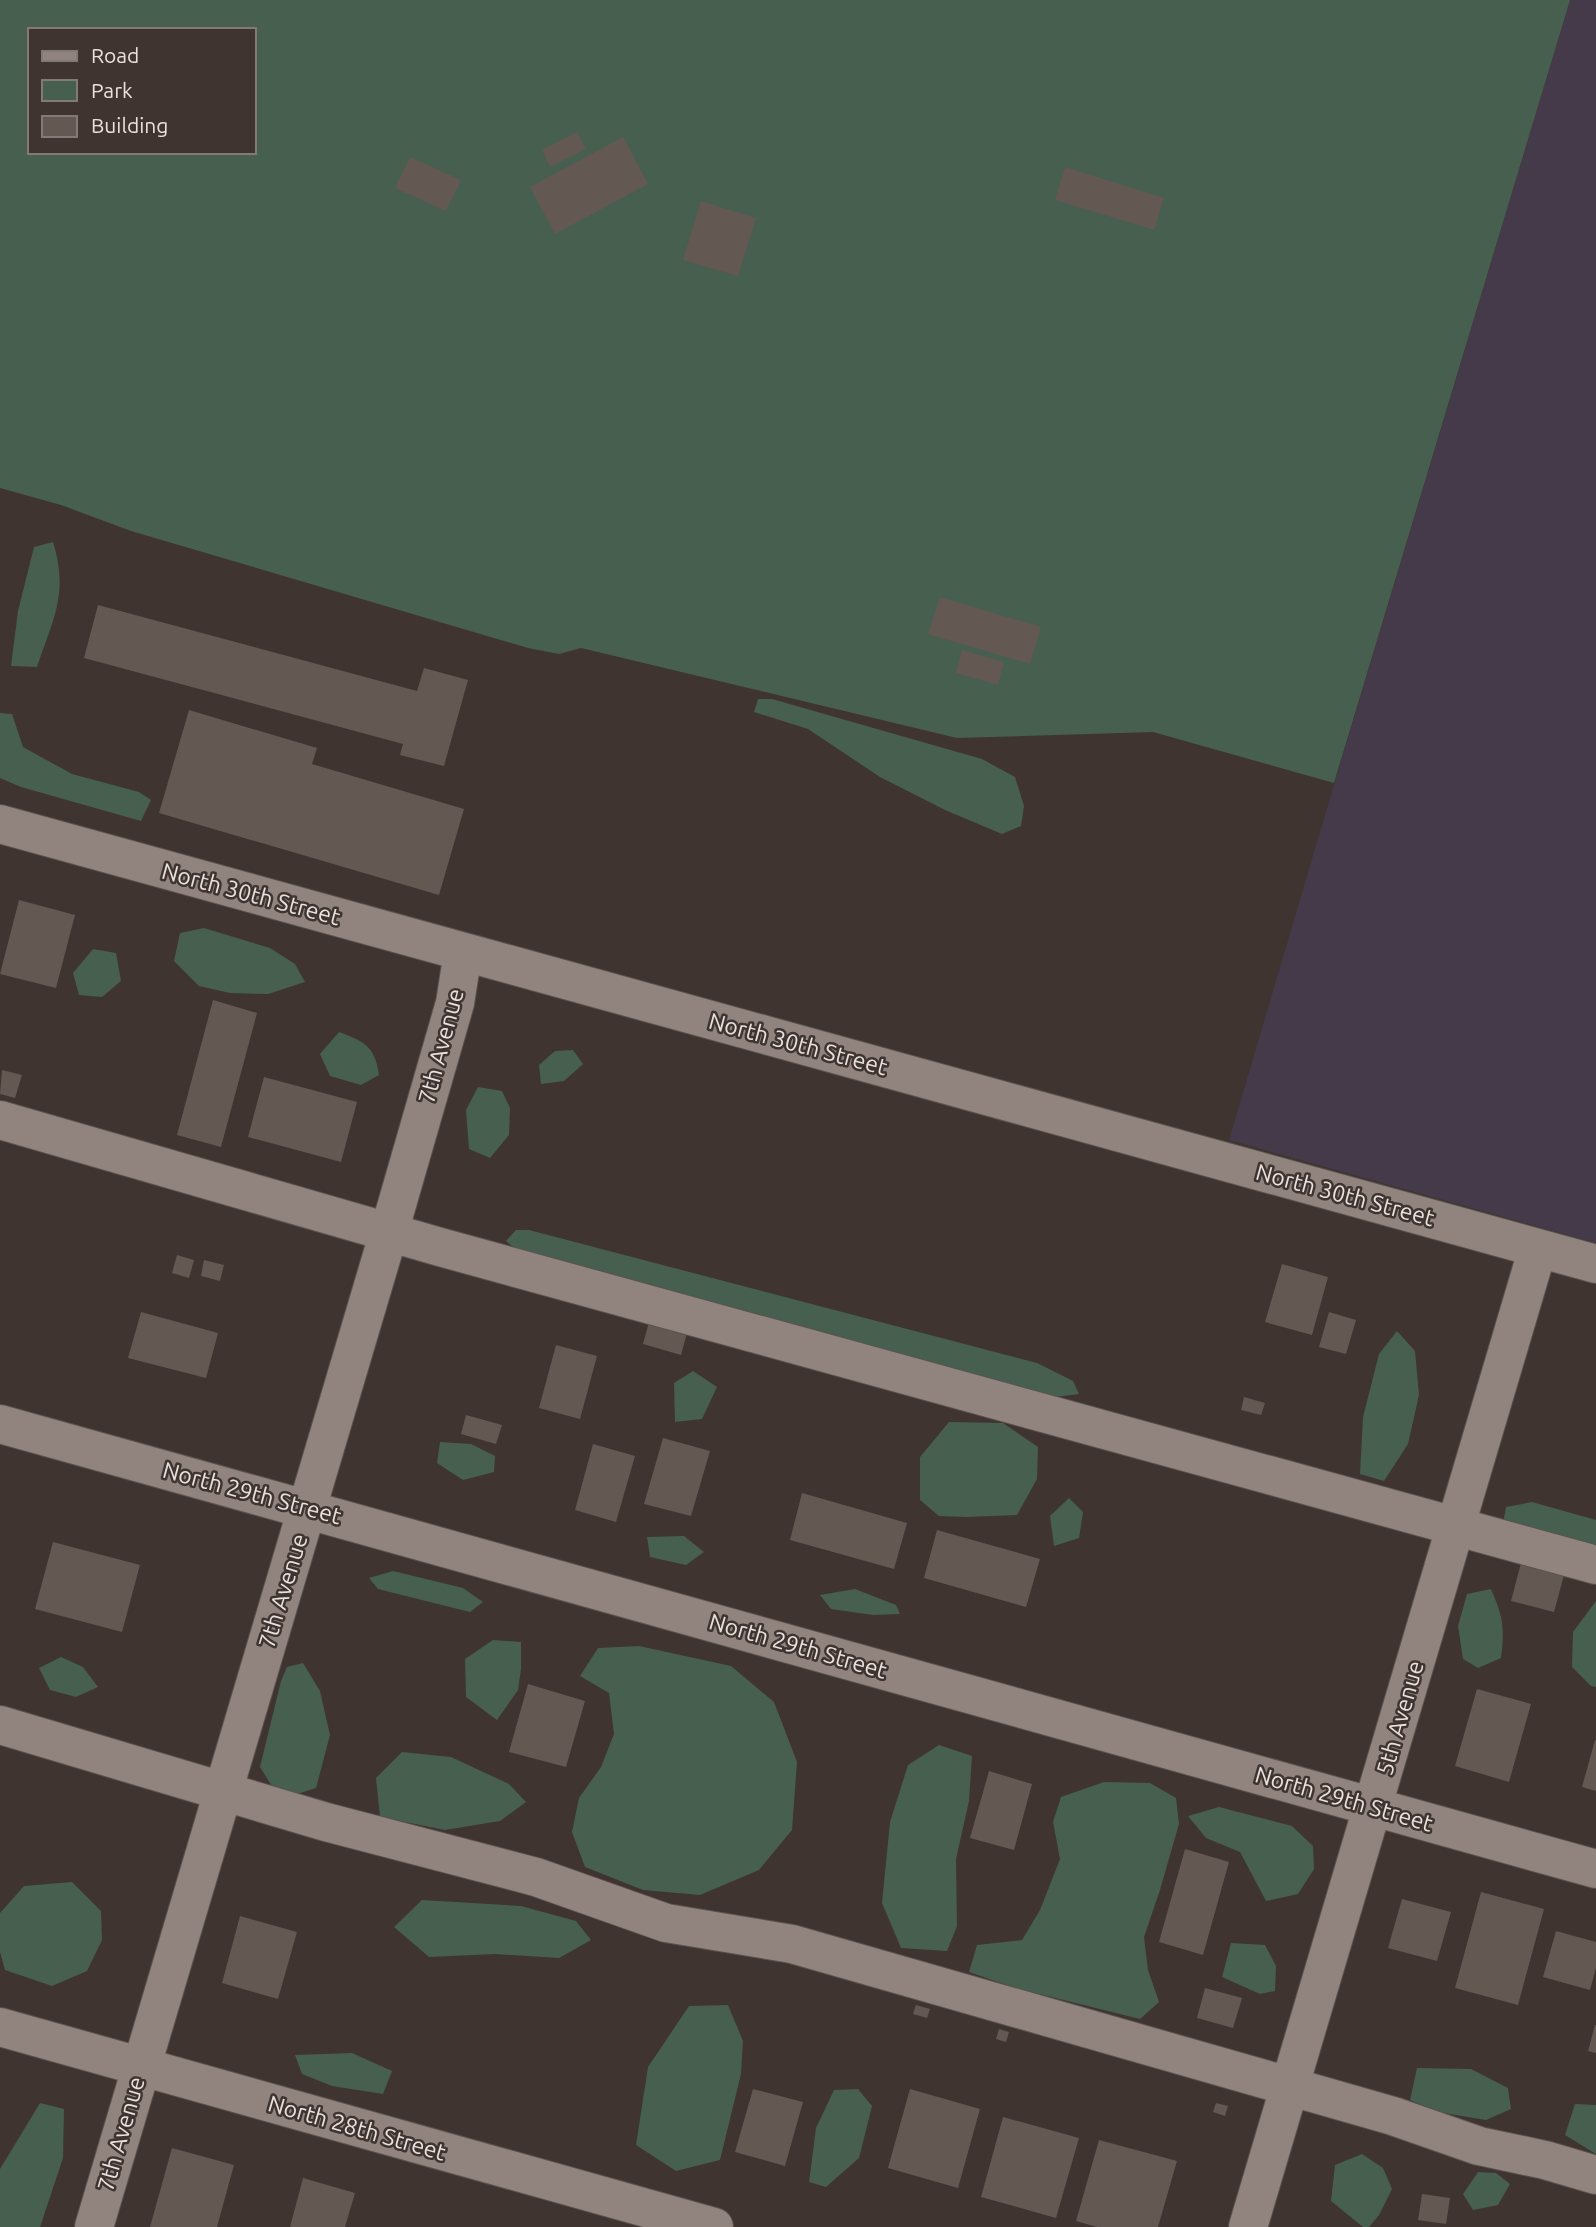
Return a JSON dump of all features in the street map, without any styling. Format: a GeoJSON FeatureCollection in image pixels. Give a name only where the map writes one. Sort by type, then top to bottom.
{"type":"FeatureCollection","features":[{"type":"Feature","properties":{"kind":"street","name":"North 30th Street"},"geometry":{"type":"LineString","coordinates":[[0,824],[1596,1264]]}},
{"type":"Feature","properties":{"kind":"street","name":"7th Avenue"},"geometry":{"type":"LineString","coordinates":[[94,2227],[389,1232],[455,1003],[463,952]]}},
{"type":"Feature","properties":{"kind":"street"},"geometry":{"type":"LineString","coordinates":[[0,1121],[389,1232],[1596,1564]]}},
{"type":"Feature","properties":{"kind":"street","name":"5th Avenue"},"geometry":{"type":"LineString","coordinates":[[1248,2227],[1538,1248]]}},
{"type":"Feature","properties":{"kind":"street","name":"North 29th Street"},"geometry":{"type":"LineString","coordinates":[[0,1424],[1596,1869]]}},
{"type":"Feature","properties":{"kind":"street"},"geometry":{"type":"LineString","coordinates":[[0,1726],[339,1826],[536,1877],[666,1923],[792,1944],[1393,2116],[1479,2146],[1545,2160],[1596,2175]]}},
{"type":"Feature","properties":{"kind":"street","name":"North 28th Street"},"geometry":{"type":"LineString","coordinates":[[0,2028],[714,2227]]}},
{"type":"Feature","properties":{"kind":"shaded area"},"geometry":{"type":"Polygon","coordinates":[[[1570,0],[1596,0],[1596,1243],[1229,1140],[1570,0]]]}},
{"type":"Feature","properties":{"kind":"green space"},"geometry":{"type":"Polygon","coordinates":[[[0,0],[1570,0],[1334,783],[1153,732],[957,738],[581,648],[559,654],[528,648],[131,531],[61,505],[0,488],[0,0]]]}},
{"type":"Feature","properties":{"kind":"green space"},"geometry":{"type":"Polygon","coordinates":[[[53,542],[60,577],[57,606],[48,635],[37,667],[11,666],[18,611],[34,547],[53,542]]]}},
{"type":"Feature","properties":{"kind":"green space"},"geometry":{"type":"Polygon","coordinates":[[[758,699],[772,699],[982,759],[1015,777],[1024,806],[1021,826],[1002,834],[945,810],[880,777],[808,729],[754,712],[758,699]]]}},
{"type":"Feature","properties":{"kind":"green space"},"geometry":{"type":"Polygon","coordinates":[[[0,713],[12,714],[23,747],[72,774],[139,792],[151,800],[141,821],[21,787],[0,778],[0,713]]]}},
{"type":"Feature","properties":{"kind":"green space"},"geometry":{"type":"Polygon","coordinates":[[[204,928],[270,948],[295,964],[305,982],[268,994],[230,993],[199,986],[174,961],[180,933],[204,928]]]}},
{"type":"Feature","properties":{"kind":"green space"},"geometry":{"type":"Polygon","coordinates":[[[93,949],[116,953],[121,981],[102,997],[79,995],[73,973],[93,949]]]}},
{"type":"Feature","properties":{"kind":"green space"},"geometry":{"type":"Polygon","coordinates":[[[339,1032],[367,1046],[375,1057],[379,1075],[361,1085],[330,1076],[320,1054],[339,1032]]]}},
{"type":"Feature","properties":{"kind":"green space"},"geometry":{"type":"Polygon","coordinates":[[[573,1050],[583,1064],[564,1081],[541,1084],[539,1065],[555,1051],[573,1050]]]}},
{"type":"Feature","properties":{"kind":"green space"},"geometry":{"type":"Polygon","coordinates":[[[478,1087],[502,1091],[510,1108],[509,1135],[490,1158],[469,1149],[466,1110],[478,1087]]]}},
{"type":"Feature","properties":{"kind":"green space"},"geometry":{"type":"Polygon","coordinates":[[[516,1230],[529,1230],[1037,1363],[1073,1381],[1079,1394],[1048,1398],[519,1252],[506,1241],[516,1230]]]}},
{"type":"Feature","properties":{"kind":"green space"},"geometry":{"type":"Polygon","coordinates":[[[1397,1331],[1415,1351],[1419,1395],[1408,1444],[1384,1481],[1360,1474],[1363,1417],[1379,1354],[1397,1331]]]}},
{"type":"Feature","properties":{"kind":"green space"},"geometry":{"type":"Polygon","coordinates":[[[693,1371],[717,1387],[702,1419],[675,1422],[674,1383],[693,1371]]]}},
{"type":"Feature","properties":{"kind":"green space"},"geometry":{"type":"Polygon","coordinates":[[[949,1422],[1003,1423],[1038,1447],[1037,1479],[1017,1515],[939,1516],[920,1500],[920,1457],[949,1422]]]}},
{"type":"Feature","properties":{"kind":"green space"},"geometry":{"type":"Polygon","coordinates":[[[440,1442],[471,1444],[495,1456],[494,1472],[463,1480],[437,1463],[440,1442]]]}},
{"type":"Feature","properties":{"kind":"green space"},"geometry":{"type":"Polygon","coordinates":[[[1069,1498],[1083,1512],[1079,1538],[1054,1546],[1050,1516],[1069,1498]]]}},
{"type":"Feature","properties":{"kind":"green space"},"geometry":{"type":"Polygon","coordinates":[[[1532,1502],[1596,1520],[1596,1553],[1503,1523],[1506,1507],[1532,1502]]]}},
{"type":"Feature","properties":{"kind":"green space"},"geometry":{"type":"Polygon","coordinates":[[[684,1536],[704,1552],[686,1565],[650,1557],[647,1537],[684,1536]]]}},
{"type":"Feature","properties":{"kind":"green space"},"geometry":{"type":"Polygon","coordinates":[[[393,1571],[463,1588],[483,1602],[470,1612],[378,1589],[369,1578],[393,1571]]]}},
{"type":"Feature","properties":{"kind":"green space"},"geometry":{"type":"Polygon","coordinates":[[[855,1589],[896,1605],[900,1614],[873,1615],[831,1609],[820,1595],[855,1589]]]}},
{"type":"Feature","properties":{"kind":"green space"},"geometry":{"type":"Polygon","coordinates":[[[1491,1589],[1502,1623],[1501,1658],[1478,1668],[1463,1659],[1458,1626],[1467,1594],[1491,1589]]]}},
{"type":"Feature","properties":{"kind":"green space"},"geometry":{"type":"Polygon","coordinates":[[[1596,1601],[1596,1687],[1591,1686],[1572,1667],[1573,1632],[1596,1601]]]}},
{"type":"Feature","properties":{"kind":"green space"},"geometry":{"type":"Polygon","coordinates":[[[493,1640],[521,1642],[518,1690],[497,1720],[466,1697],[465,1659],[493,1640]]]}},
{"type":"Feature","properties":{"kind":"green space"},"geometry":{"type":"Polygon","coordinates":[[[639,1646],[731,1666],[774,1702],[797,1762],[792,1830],[759,1870],[700,1895],[643,1890],[585,1867],[572,1832],[579,1798],[601,1767],[614,1734],[609,1693],[580,1676],[598,1648],[639,1646]]]}},
{"type":"Feature","properties":{"kind":"green space"},"geometry":{"type":"Polygon","coordinates":[[[61,1657],[83,1667],[98,1687],[76,1697],[50,1690],[39,1668],[61,1657]]]}},
{"type":"Feature","properties":{"kind":"green space"},"geometry":{"type":"Polygon","coordinates":[[[303,1663],[320,1691],[330,1735],[316,1788],[291,1796],[275,1791],[260,1767],[281,1681],[287,1667],[303,1663]]]}},
{"type":"Feature","properties":{"kind":"green space"},"geometry":{"type":"Polygon","coordinates":[[[939,1745],[972,1756],[969,1801],[956,1859],[957,1926],[947,1951],[901,1948],[882,1903],[890,1822],[908,1765],[939,1745]]]}},
{"type":"Feature","properties":{"kind":"green space"},"geometry":{"type":"Polygon","coordinates":[[[402,1752],[451,1757],[509,1784],[526,1802],[500,1821],[445,1830],[380,1817],[376,1778],[402,1752]]]}},
{"type":"Feature","properties":{"kind":"green space"},"geometry":{"type":"Polygon","coordinates":[[[1104,1782],[1150,1783],[1176,1798],[1179,1824],[1144,1937],[1148,1970],[1159,2002],[1140,2019],[1015,1988],[969,1972],[977,1945],[1022,1940],[1040,1910],[1060,1859],[1053,1822],[1061,1797],[1104,1782]]]}},
{"type":"Feature","properties":{"kind":"green space"},"geometry":{"type":"Polygon","coordinates":[[[1219,1807],[1292,1826],[1313,1846],[1314,1869],[1298,1894],[1266,1901],[1240,1852],[1206,1838],[1188,1816],[1219,1807]]]}},
{"type":"Feature","properties":{"kind":"green space"},"geometry":{"type":"Polygon","coordinates":[[[72,1882],[101,1911],[102,1940],[87,1971],[52,1986],[5,1970],[0,1952],[0,1913],[24,1886],[72,1882]]]}},
{"type":"Feature","properties":{"kind":"green space"},"geometry":{"type":"Polygon","coordinates":[[[422,1900],[521,1906],[576,1921],[591,1940],[559,1958],[495,1954],[429,1957],[394,1927],[422,1900]]]}},
{"type":"Feature","properties":{"kind":"green space"},"geometry":{"type":"Polygon","coordinates":[[[1231,1943],[1265,1945],[1276,1966],[1275,1991],[1260,1994],[1222,1977],[1231,1943]]]}},
{"type":"Feature","properties":{"kind":"green space"},"geometry":{"type":"Polygon","coordinates":[[[728,2005],[743,2041],[741,2074],[720,2160],[676,2171],[636,2145],[648,2067],[689,2006],[728,2005]]]}},
{"type":"Feature","properties":{"kind":"green space"},"geometry":{"type":"Polygon","coordinates":[[[352,2053],[392,2071],[383,2094],[332,2086],[302,2074],[295,2055],[352,2053]]]}},
{"type":"Feature","properties":{"kind":"green space"},"geometry":{"type":"Polygon","coordinates":[[[1417,2068],[1471,2069],[1508,2088],[1511,2109],[1486,2120],[1438,2112],[1410,2100],[1417,2068]]]}},
{"type":"Feature","properties":{"kind":"green space"},"geometry":{"type":"Polygon","coordinates":[[[858,2089],[872,2106],[859,2158],[826,2187],[809,2182],[816,2128],[834,2090],[858,2089]]]}},
{"type":"Feature","properties":{"kind":"green space"},"geometry":{"type":"Polygon","coordinates":[[[40,2103],[64,2109],[63,2158],[40,2227],[0,2227],[0,2169],[40,2103]]]}},
{"type":"Feature","properties":{"kind":"green space"},"geometry":{"type":"Polygon","coordinates":[[[1575,2104],[1596,2105],[1596,2154],[1565,2135],[1575,2104]]]}},
{"type":"Feature","properties":{"kind":"green space"},"geometry":{"type":"Polygon","coordinates":[[[1362,2154],[1383,2168],[1392,2189],[1379,2215],[1369,2227],[1363,2227],[1331,2201],[1335,2165],[1362,2154]]]}},
{"type":"Feature","properties":{"kind":"green space"},"geometry":{"type":"Polygon","coordinates":[[[1478,2172],[1496,2173],[1510,2184],[1498,2205],[1473,2210],[1463,2194],[1478,2172]]]}},
{"type":"Feature","properties":{"kind":"building"},"geometry":{"type":"Polygon","coordinates":[[[577,132],[586,149],[550,167],[542,150],[577,132]]]}},
{"type":"Feature","properties":{"kind":"building"},"geometry":{"type":"Polygon","coordinates":[[[623,137],[648,184],[555,234],[530,187],[623,137]]]}},
{"type":"Feature","properties":{"kind":"building"},"geometry":{"type":"Polygon","coordinates":[[[410,157],[461,180],[446,211],[395,188],[410,157]]]}},
{"type":"Feature","properties":{"kind":"building"},"geometry":{"type":"Polygon","coordinates":[[[1065,167],[1164,198],[1154,230],[1055,200],[1065,167]]]}},
{"type":"Feature","properties":{"kind":"building"},"geometry":{"type":"Polygon","coordinates":[[[701,201],[756,218],[738,276],[683,260],[701,201]]]}},
{"type":"Feature","properties":{"kind":"building"},"geometry":{"type":"Polygon","coordinates":[[[940,597],[1041,627],[1030,664],[928,634],[940,597]]]}},
{"type":"Feature","properties":{"kind":"building"},"geometry":{"type":"Polygon","coordinates":[[[98,605],[417,691],[424,668],[468,680],[444,766],[400,755],[403,744],[84,658],[98,605]]]}},
{"type":"Feature","properties":{"kind":"building"},"geometry":{"type":"Polygon","coordinates":[[[962,650],[1004,662],[998,685],[956,673],[962,650]]]}},
{"type":"Feature","properties":{"kind":"building"},"geometry":{"type":"Polygon","coordinates":[[[189,710],[317,748],[312,764],[464,809],[439,895],[159,813],[189,710]]]}},
{"type":"Feature","properties":{"kind":"building"},"geometry":{"type":"Polygon","coordinates":[[[19,900],[75,915],[56,988],[0,974],[19,900]]]}},
{"type":"Feature","properties":{"kind":"building"},"geometry":{"type":"Polygon","coordinates":[[[213,1000],[257,1013],[221,1147],[177,1135],[213,1000]]]}},
{"type":"Feature","properties":{"kind":"building"},"geometry":{"type":"Polygon","coordinates":[[[2,1070],[22,1075],[15,1098],[0,1094],[2,1070]]]}},
{"type":"Feature","properties":{"kind":"building"},"geometry":{"type":"Polygon","coordinates":[[[264,1077],[357,1102],[341,1162],[248,1137],[264,1077]]]}},
{"type":"Feature","properties":{"kind":"building"},"geometry":{"type":"Polygon","coordinates":[[[177,1255],[194,1260],[189,1278],[172,1273],[177,1255]]]}},
{"type":"Feature","properties":{"kind":"building"},"geometry":{"type":"Polygon","coordinates":[[[204,1260],[224,1265],[220,1281],[201,1276],[204,1260]]]}},
{"type":"Feature","properties":{"kind":"building"},"geometry":{"type":"Polygon","coordinates":[[[1282,1264],[1328,1277],[1312,1335],[1265,1322],[1282,1264]]]}},
{"type":"Feature","properties":{"kind":"building"},"geometry":{"type":"Polygon","coordinates":[[[141,1312],[218,1333],[206,1378],[128,1358],[141,1312]]]}},
{"type":"Feature","properties":{"kind":"building"},"geometry":{"type":"Polygon","coordinates":[[[1329,1312],[1356,1320],[1346,1354],[1319,1347],[1329,1312]]]}},
{"type":"Feature","properties":{"kind":"building"},"geometry":{"type":"Polygon","coordinates":[[[649,1322],[687,1333],[681,1355],[643,1344],[649,1322]]]}},
{"type":"Feature","properties":{"kind":"building"},"geometry":{"type":"Polygon","coordinates":[[[556,1345],[597,1356],[580,1419],[539,1408],[556,1345]]]}},
{"type":"Feature","properties":{"kind":"building"},"geometry":{"type":"Polygon","coordinates":[[[1244,1397],[1265,1403],[1261,1415],[1241,1410],[1244,1397]]]}},
{"type":"Feature","properties":{"kind":"building"},"geometry":{"type":"Polygon","coordinates":[[[466,1415],[502,1425],[496,1444],[461,1434],[466,1415]]]}},
{"type":"Feature","properties":{"kind":"building"},"geometry":{"type":"Polygon","coordinates":[[[663,1438],[710,1451],[691,1516],[644,1504],[663,1438]]]}},
{"type":"Feature","properties":{"kind":"building"},"geometry":{"type":"Polygon","coordinates":[[[593,1444],[635,1456],[616,1522],[575,1510],[593,1444]]]}},
{"type":"Feature","properties":{"kind":"building"},"geometry":{"type":"Polygon","coordinates":[[[802,1493],[907,1523],[894,1569],[790,1540],[802,1493]]]}},
{"type":"Feature","properties":{"kind":"building"},"geometry":{"type":"Polygon","coordinates":[[[937,1530],[1040,1559],[1026,1607],[924,1578],[937,1530]]]}},
{"type":"Feature","properties":{"kind":"building"},"geometry":{"type":"Polygon","coordinates":[[[53,1542],[140,1565],[122,1632],[35,1609],[53,1542]]]}},
{"type":"Feature","properties":{"kind":"building"},"geometry":{"type":"Polygon","coordinates":[[[1521,1563],[1564,1575],[1554,1612],[1511,1601],[1521,1563]]]}},
{"type":"Feature","properties":{"kind":"building"},"geometry":{"type":"Polygon","coordinates":[[[528,1684],[585,1701],[566,1767],[509,1752],[528,1684]]]}},
{"type":"Feature","properties":{"kind":"building"},"geometry":{"type":"Polygon","coordinates":[[[1477,1689],[1531,1704],[1509,1782],[1455,1766],[1477,1689]]]}},
{"type":"Feature","properties":{"kind":"building"},"geometry":{"type":"Polygon","coordinates":[[[1596,1741],[1596,1791],[1582,1787],[1596,1741]]]}},
{"type":"Feature","properties":{"kind":"building"},"geometry":{"type":"Polygon","coordinates":[[[989,1771],[1032,1784],[1014,1850],[970,1838],[989,1771]]]}},
{"type":"Feature","properties":{"kind":"building"},"geometry":{"type":"Polygon","coordinates":[[[1185,1849],[1229,1862],[1203,1955],[1159,1942],[1185,1849]]]}},
{"type":"Feature","properties":{"kind":"building"},"geometry":{"type":"Polygon","coordinates":[[[1481,1892],[1544,1909],[1518,2005],[1455,1988],[1481,1892]]]}},
{"type":"Feature","properties":{"kind":"building"},"geometry":{"type":"Polygon","coordinates":[[[1402,1899],[1451,1912],[1437,1961],[1388,1948],[1402,1899]]]}},
{"type":"Feature","properties":{"kind":"building"},"geometry":{"type":"Polygon","coordinates":[[[240,1916],[297,1932],[278,1999],[222,1983],[240,1916]]]}},
{"type":"Feature","properties":{"kind":"building"},"geometry":{"type":"Polygon","coordinates":[[[1556,1931],[1596,1942],[1596,1968],[1590,1990],[1543,1977],[1556,1931]]]}},
{"type":"Feature","properties":{"kind":"building"},"geometry":{"type":"Polygon","coordinates":[[[1205,1988],[1242,1998],[1233,2028],[1197,2018],[1205,1988]]]}},
{"type":"Feature","properties":{"kind":"building"},"geometry":{"type":"Polygon","coordinates":[[[916,2005],[930,2009],[927,2018],[913,2014],[916,2005]]]}},
{"type":"Feature","properties":{"kind":"building"},"geometry":{"type":"Polygon","coordinates":[[[1596,2025],[1596,2053],[1588,2051],[1596,2025]]]}},
{"type":"Feature","properties":{"kind":"building"},"geometry":{"type":"Polygon","coordinates":[[[999,2029],[1009,2032],[1006,2042],[996,2039],[999,2029]]]}},
{"type":"Feature","properties":{"kind":"building"},"geometry":{"type":"Polygon","coordinates":[[[753,2089],[803,2102],[785,2166],[735,2152],[753,2089]]]}},
{"type":"Feature","properties":{"kind":"building"},"geometry":{"type":"Polygon","coordinates":[[[910,2089],[980,2109],[958,2188],[888,2168],[910,2089]]]}},
{"type":"Feature","properties":{"kind":"building"},"geometry":{"type":"Polygon","coordinates":[[[1216,2103],[1228,2106],[1225,2116],[1213,2112],[1216,2103]]]}},
{"type":"Feature","properties":{"kind":"building"},"geometry":{"type":"Polygon","coordinates":[[[1003,2117],[1079,2138],[1056,2218],[981,2197],[1003,2117]]]}},
{"type":"Feature","properties":{"kind":"building"},"geometry":{"type":"Polygon","coordinates":[[[1099,2140],[1177,2161],[1158,2227],[1097,2227],[1076,2221],[1099,2140]]]}},
{"type":"Feature","properties":{"kind":"building"},"geometry":{"type":"Polygon","coordinates":[[[172,2148],[234,2165],[217,2227],[150,2227],[172,2148]]]}},
{"type":"Feature","properties":{"kind":"building"},"geometry":{"type":"Polygon","coordinates":[[[303,2178],[355,2193],[345,2227],[290,2227],[303,2178]]]}},
{"type":"Feature","properties":{"kind":"building"},"geometry":{"type":"Polygon","coordinates":[[[1422,2194],[1450,2198],[1446,2224],[1418,2220],[1422,2194]]]}}]}
